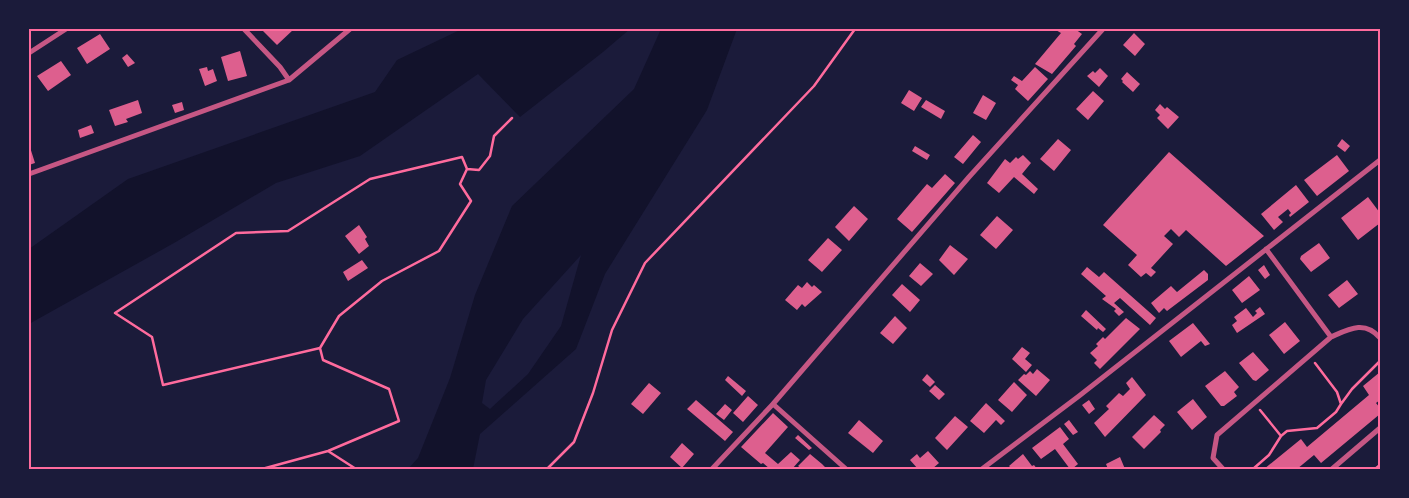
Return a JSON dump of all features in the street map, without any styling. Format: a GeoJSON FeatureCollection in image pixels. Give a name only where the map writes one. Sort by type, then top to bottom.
{"type":"FeatureCollection","features":[{"type":"Feature","properties":{"kind":"street"},"geometry":{"type":"LineString","coordinates":[[29,53],[66,29]]}},
{"type":"Feature","properties":{"kind":"street"},"geometry":{"type":"LineString","coordinates":[[244,29],[280,67],[289,80]]}},
{"type":"Feature","properties":{"kind":"street"},"geometry":{"type":"LineString","coordinates":[[29,174],[289,80],[350,29]]}},
{"type":"Feature","properties":{"kind":"street"},"geometry":{"type":"LineString","coordinates":[[712,469],[773,404],[969,177],[1103,29]]}},
{"type":"Feature","properties":{"kind":"street"},"geometry":{"type":"LineString","coordinates":[[982,469],[1079,396],[1380,160]]}},
{"type":"Feature","properties":{"kind":"street"},"geometry":{"type":"LineString","coordinates":[[1266,250],[1331,337]]}},
{"type":"Feature","properties":{"kind":"street"},"geometry":{"type":"LineString","coordinates":[[1222,469],[1213,458],[1217,435],[1331,337],[1353,327],[1374,331],[1380,338]]}},
{"type":"Feature","properties":{"kind":"street"},"geometry":{"type":"LineString","coordinates":[[773,404],[846,469]]}},
{"type":"Feature","properties":{"kind":"street"},"geometry":{"type":"LineString","coordinates":[[1332,469],[1380,428]]}},
{"type":"Feature","properties":{"kind":"path"},"geometry":{"type":"LineString","coordinates":[[547,469],[574,442],[593,393],[612,330],[645,263],[814,86],[855,29]]}},
{"type":"Feature","properties":{"kind":"path"},"geometry":{"type":"LineString","coordinates":[[467,169],[480,170],[490,156],[494,136],[512,118]]}},
{"type":"Feature","properties":{"kind":"path"},"geometry":{"type":"LineString","coordinates":[[262,469],[328,451],[398,421],[389,389],[323,360],[320,348],[339,316],[368,292],[382,281],[439,251],[471,201],[460,184],[467,169],[462,157],[370,179],[288,231],[236,233],[115,313],[152,337],[163,385],[320,348]]}},
{"type":"Feature","properties":{"kind":"path"},"geometry":{"type":"LineString","coordinates":[[1309,356],[1337,392],[1341,404]]}},
{"type":"Feature","properties":{"kind":"path"},"geometry":{"type":"LineString","coordinates":[[1253,469],[1269,454],[1281,436],[1287,431],[1317,428],[1336,412],[1352,390],[1380,361]]}},
{"type":"Feature","properties":{"kind":"path"},"geometry":{"type":"LineString","coordinates":[[1254,403],[1281,436]]}},
{"type":"Feature","properties":{"kind":"path"},"geometry":{"type":"LineString","coordinates":[[328,451],[356,469]]}},
{"type":"Feature","properties":{"kind":"path"},"geometry":{"type":"LineString","coordinates":[[1375,469],[1380,464]]}},
{"type":"Feature","properties":{"kind":"shaded area"},"geometry":{"type":"Polygon","coordinates":[[[462,29],[630,29],[520,117],[478,74],[360,156],[276,183],[174,243],[29,324],[29,249],[128,179],[375,92],[397,60],[462,29]]]}},
{"type":"Feature","properties":{"kind":"shaded area"},"geometry":{"type":"Polygon","coordinates":[[[661,29],[737,29],[707,110],[605,274],[576,349],[480,434],[473,469],[408,469],[418,458],[450,378],[475,295],[512,206],[634,89],[661,29]],[[581,255],[523,319],[486,380],[482,403],[490,409],[528,374],[561,326],[581,255]]]}},
{"type":"Feature","properties":{"kind":"building"},"geometry":{"type":"Polygon","coordinates":[[[261,29],[294,29],[277,45],[261,29]]]}},
{"type":"Feature","properties":{"kind":"building"},"geometry":{"type":"Polygon","coordinates":[[[1054,29],[1075,29],[1082,34],[1074,44],[1076,46],[1052,74],[1035,64],[1061,33],[1054,29]]]}},
{"type":"Feature","properties":{"kind":"building"},"geometry":{"type":"Polygon","coordinates":[[[1134,33],[1145,44],[1135,56],[1123,45],[1134,33]]]}},
{"type":"Feature","properties":{"kind":"building"},"geometry":{"type":"Polygon","coordinates":[[[100,34],[110,49],[87,64],[77,48],[100,34]]]}},
{"type":"Feature","properties":{"kind":"building"},"geometry":{"type":"Polygon","coordinates":[[[240,51],[247,76],[228,81],[221,57],[240,51]]]}},
{"type":"Feature","properties":{"kind":"building"},"geometry":{"type":"Polygon","coordinates":[[[127,54],[135,63],[128,67],[122,58],[127,54]]]}},
{"type":"Feature","properties":{"kind":"building"},"geometry":{"type":"Polygon","coordinates":[[[61,61],[71,75],[48,91],[37,76],[61,61]]]}},
{"type":"Feature","properties":{"kind":"building"},"geometry":{"type":"Polygon","coordinates":[[[207,67],[208,71],[213,69],[217,81],[205,86],[199,69],[207,67]]]}},
{"type":"Feature","properties":{"kind":"building"},"geometry":{"type":"Polygon","coordinates":[[[1035,67],[1048,79],[1028,101],[1015,89],[1018,85],[1011,80],[1014,76],[1022,81],[1035,67]]]}},
{"type":"Feature","properties":{"kind":"building"},"geometry":{"type":"Polygon","coordinates":[[[1100,68],[1108,76],[1099,87],[1087,76],[1093,71],[1095,73],[1100,68]]]}},
{"type":"Feature","properties":{"kind":"building"},"geometry":{"type":"Polygon","coordinates":[[[1127,72],[1140,84],[1133,92],[1121,79],[1127,72]]]}},
{"type":"Feature","properties":{"kind":"building"},"geometry":{"type":"Polygon","coordinates":[[[909,90],[922,98],[914,111],[901,103],[909,90]]]}},
{"type":"Feature","properties":{"kind":"building"},"geometry":{"type":"Polygon","coordinates":[[[1093,91],[1104,101],[1088,120],[1076,109],[1093,91]]]}},
{"type":"Feature","properties":{"kind":"building"},"geometry":{"type":"Polygon","coordinates":[[[983,95],[996,103],[986,120],[973,113],[983,95]]]}},
{"type":"Feature","properties":{"kind":"building"},"geometry":{"type":"Polygon","coordinates":[[[138,100],[142,113],[126,119],[128,122],[115,126],[109,110],[138,100]]]}},
{"type":"Feature","properties":{"kind":"building"},"geometry":{"type":"Polygon","coordinates":[[[926,100],[945,111],[941,119],[921,107],[926,100]]]}},
{"type":"Feature","properties":{"kind":"building"},"geometry":{"type":"Polygon","coordinates":[[[182,102],[184,110],[175,113],[172,105],[182,102]]]}},
{"type":"Feature","properties":{"kind":"building"},"geometry":{"type":"Polygon","coordinates":[[[1160,104],[1179,117],[1168,129],[1157,118],[1160,115],[1155,110],[1160,104]]]}},
{"type":"Feature","properties":{"kind":"building"},"geometry":{"type":"Polygon","coordinates":[[[91,125],[94,133],[80,138],[78,130],[91,125]]]}},
{"type":"Feature","properties":{"kind":"building"},"geometry":{"type":"Polygon","coordinates":[[[973,135],[981,142],[963,164],[954,157],[973,135]]]}},
{"type":"Feature","properties":{"kind":"building"},"geometry":{"type":"Polygon","coordinates":[[[1058,139],[1071,150],[1054,171],[1040,159],[1058,139]]]}},
{"type":"Feature","properties":{"kind":"building"},"geometry":{"type":"Polygon","coordinates":[[[1342,139],[1350,146],[1345,152],[1337,146],[1342,139]]]}},
{"type":"Feature","properties":{"kind":"building"},"geometry":{"type":"Polygon","coordinates":[[[29,144],[35,163],[29,165],[29,144]]]}},
{"type":"Feature","properties":{"kind":"building"},"geometry":{"type":"Polygon","coordinates":[[[915,146],[930,155],[927,160],[912,151],[915,146]]]}},
{"type":"Feature","properties":{"kind":"building"},"geometry":{"type":"Polygon","coordinates":[[[1169,152],[1264,236],[1226,266],[1186,230],[1179,237],[1171,229],[1164,236],[1173,244],[1151,268],[1156,272],[1151,277],[1146,273],[1141,277],[1128,265],[1137,255],[1103,225],[1169,152]]]}},
{"type":"Feature","properties":{"kind":"building"},"geometry":{"type":"Polygon","coordinates":[[[1023,155],[1031,163],[1022,174],[1038,189],[1034,194],[1014,177],[999,193],[987,183],[1005,159],[1010,163],[1016,157],[1018,159],[1023,155]]]}},
{"type":"Feature","properties":{"kind":"building"},"geometry":{"type":"Polygon","coordinates":[[[1337,155],[1349,171],[1317,196],[1304,180],[1337,155]]]}},
{"type":"Feature","properties":{"kind":"building"},"geometry":{"type":"Polygon","coordinates":[[[945,174],[955,183],[912,232],[897,219],[927,184],[932,188],[945,174]]]}},
{"type":"Feature","properties":{"kind":"building"},"geometry":{"type":"Polygon","coordinates":[[[1296,185],[1309,202],[1290,217],[1291,213],[1288,209],[1278,217],[1283,222],[1274,230],[1261,214],[1296,185]]]}},
{"type":"Feature","properties":{"kind":"building"},"geometry":{"type":"Polygon","coordinates":[[[1368,197],[1380,213],[1380,223],[1358,240],[1341,218],[1368,197]]]}},
{"type":"Feature","properties":{"kind":"building"},"geometry":{"type":"Polygon","coordinates":[[[854,206],[868,219],[849,241],[835,227],[854,206]]]}},
{"type":"Feature","properties":{"kind":"building"},"geometry":{"type":"Polygon","coordinates":[[[997,216],[1013,230],[996,249],[980,235],[997,216]]]}},
{"type":"Feature","properties":{"kind":"building"},"geometry":{"type":"Polygon","coordinates":[[[359,225],[367,237],[365,239],[369,246],[359,254],[345,236],[359,225]]]}},
{"type":"Feature","properties":{"kind":"building"},"geometry":{"type":"Polygon","coordinates":[[[828,238],[842,250],[822,272],[808,260],[828,238]]]}},
{"type":"Feature","properties":{"kind":"building"},"geometry":{"type":"Polygon","coordinates":[[[1319,243],[1330,258],[1311,272],[1300,259],[1301,256],[1319,243]]]}},
{"type":"Feature","properties":{"kind":"building"},"geometry":{"type":"Polygon","coordinates":[[[950,245],[968,259],[954,275],[939,260],[950,245]]]}},
{"type":"Feature","properties":{"kind":"building"},"geometry":{"type":"Polygon","coordinates":[[[362,260],[368,268],[348,281],[343,272],[362,260]]]}},
{"type":"Feature","properties":{"kind":"building"},"geometry":{"type":"Polygon","coordinates":[[[920,263],[933,274],[921,286],[909,276],[920,263]]]}},
{"type":"Feature","properties":{"kind":"building"},"geometry":{"type":"Polygon","coordinates":[[[1264,265],[1270,275],[1265,279],[1258,270],[1264,265]]]}},
{"type":"Feature","properties":{"kind":"building"},"geometry":{"type":"Polygon","coordinates":[[[1087,267],[1099,277],[1104,272],[1156,318],[1150,325],[1120,298],[1114,303],[1124,312],[1119,316],[1114,311],[1116,309],[1102,299],[1106,296],[1081,274],[1087,267]]]}},
{"type":"Feature","properties":{"kind":"building"},"geometry":{"type":"Polygon","coordinates":[[[1204,270],[1208,274],[1208,280],[1167,311],[1164,308],[1159,313],[1151,303],[1171,286],[1177,292],[1204,270]]]}},
{"type":"Feature","properties":{"kind":"building"},"geometry":{"type":"Polygon","coordinates":[[[1249,276],[1260,290],[1242,303],[1232,290],[1249,276]]]}},
{"type":"Feature","properties":{"kind":"building"},"geometry":{"type":"Polygon","coordinates":[[[1347,280],[1358,294],[1339,308],[1328,295],[1347,280]]]}},
{"type":"Feature","properties":{"kind":"building"},"geometry":{"type":"Polygon","coordinates":[[[807,282],[822,292],[805,307],[802,304],[797,310],[785,300],[798,285],[802,288],[807,282]]]}},
{"type":"Feature","properties":{"kind":"building"},"geometry":{"type":"Polygon","coordinates":[[[902,284],[920,300],[910,312],[892,295],[902,284]]]}},
{"type":"Feature","properties":{"kind":"building"},"geometry":{"type":"Polygon","coordinates":[[[1260,307],[1265,314],[1237,333],[1232,325],[1237,321],[1234,317],[1246,308],[1253,317],[1257,313],[1255,311],[1260,307]]]}},
{"type":"Feature","properties":{"kind":"building"},"geometry":{"type":"Polygon","coordinates":[[[1086,310],[1106,329],[1103,332],[1098,328],[1097,330],[1081,316],[1086,310]]]}},
{"type":"Feature","properties":{"kind":"building"},"geometry":{"type":"Polygon","coordinates":[[[895,316],[907,328],[893,344],[880,333],[895,316]]]}},
{"type":"Feature","properties":{"kind":"building"},"geometry":{"type":"Polygon","coordinates":[[[1126,318],[1140,329],[1100,369],[1094,363],[1097,360],[1090,353],[1098,346],[1096,344],[1103,337],[1105,339],[1126,318]]]}},
{"type":"Feature","properties":{"kind":"building"},"geometry":{"type":"Polygon","coordinates":[[[1285,322],[1300,341],[1284,354],[1269,335],[1285,322]]]}},
{"type":"Feature","properties":{"kind":"building"},"geometry":{"type":"Polygon","coordinates":[[[1193,323],[1210,344],[1205,346],[1201,341],[1181,357],[1169,341],[1193,323]]]}},
{"type":"Feature","properties":{"kind":"building"},"geometry":{"type":"Polygon","coordinates":[[[1022,347],[1030,353],[1025,359],[1032,365],[1026,372],[1012,359],[1022,347]]]}},
{"type":"Feature","properties":{"kind":"building"},"geometry":{"type":"Polygon","coordinates":[[[1253,352],[1269,370],[1256,381],[1239,363],[1253,352]]]}},
{"type":"Feature","properties":{"kind":"building"},"geometry":{"type":"Polygon","coordinates":[[[1037,369],[1050,380],[1036,396],[1018,380],[1030,371],[1033,374],[1037,369]]]}},
{"type":"Feature","properties":{"kind":"building"},"geometry":{"type":"Polygon","coordinates":[[[1225,371],[1239,387],[1234,392],[1237,396],[1224,406],[1221,406],[1205,386],[1225,371]]]}},
{"type":"Feature","properties":{"kind":"building"},"geometry":{"type":"Polygon","coordinates":[[[1380,372],[1380,400],[1376,403],[1380,408],[1380,414],[1321,463],[1314,455],[1297,469],[1264,469],[1301,439],[1307,447],[1369,395],[1363,386],[1380,372]]]}},
{"type":"Feature","properties":{"kind":"building"},"geometry":{"type":"Polygon","coordinates":[[[927,374],[935,382],[930,387],[922,380],[927,374]]]}},
{"type":"Feature","properties":{"kind":"building"},"geometry":{"type":"Polygon","coordinates":[[[728,376],[746,391],[742,396],[725,380],[728,376]]]}},
{"type":"Feature","properties":{"kind":"building"},"geometry":{"type":"Polygon","coordinates":[[[1132,377],[1146,395],[1105,437],[1094,423],[1109,409],[1106,406],[1119,393],[1123,396],[1130,389],[1126,383],[1132,377]]]}},
{"type":"Feature","properties":{"kind":"building"},"geometry":{"type":"Polygon","coordinates":[[[1014,382],[1027,395],[1012,412],[998,400],[1014,382]]]}},
{"type":"Feature","properties":{"kind":"building"},"geometry":{"type":"Polygon","coordinates":[[[649,383],[661,393],[643,414],[631,404],[649,383]]]}},
{"type":"Feature","properties":{"kind":"building"},"geometry":{"type":"Polygon","coordinates":[[[935,385],[945,394],[939,400],[929,391],[935,385]]]}},
{"type":"Feature","properties":{"kind":"building"},"geometry":{"type":"Polygon","coordinates":[[[748,396],[758,405],[743,422],[733,413],[748,396]]]}},
{"type":"Feature","properties":{"kind":"building"},"geometry":{"type":"Polygon","coordinates":[[[1193,399],[1207,417],[1192,430],[1177,412],[1193,399]]]}},
{"type":"Feature","properties":{"kind":"building"},"geometry":{"type":"Polygon","coordinates":[[[696,400],[733,432],[725,441],[687,409],[696,400]]]}},
{"type":"Feature","properties":{"kind":"building"},"geometry":{"type":"Polygon","coordinates":[[[1089,400],[1095,409],[1089,414],[1082,405],[1089,400]]]}},
{"type":"Feature","properties":{"kind":"building"},"geometry":{"type":"Polygon","coordinates":[[[986,403],[1005,421],[1001,425],[996,420],[984,433],[970,421],[986,403]]]}},
{"type":"Feature","properties":{"kind":"building"},"geometry":{"type":"Polygon","coordinates":[[[725,404],[732,410],[724,420],[716,414],[725,404]]]}},
{"type":"Feature","properties":{"kind":"building"},"geometry":{"type":"Polygon","coordinates":[[[773,413],[788,427],[765,453],[778,464],[791,452],[800,460],[792,469],[770,469],[741,447],[773,413]]]}},
{"type":"Feature","properties":{"kind":"building"},"geometry":{"type":"Polygon","coordinates":[[[1154,415],[1165,425],[1160,430],[1161,432],[1144,449],[1132,437],[1154,415]]]}},
{"type":"Feature","properties":{"kind":"building"},"geometry":{"type":"Polygon","coordinates":[[[955,416],[968,427],[947,450],[935,438],[955,416]]]}},
{"type":"Feature","properties":{"kind":"building"},"geometry":{"type":"Polygon","coordinates":[[[859,420],[883,441],[873,453],[848,433],[859,420]]]}},
{"type":"Feature","properties":{"kind":"building"},"geometry":{"type":"Polygon","coordinates":[[[1069,420],[1078,432],[1073,435],[1064,424],[1069,420]]]}},
{"type":"Feature","properties":{"kind":"building"},"geometry":{"type":"Polygon","coordinates":[[[1060,427],[1069,439],[1063,444],[1078,464],[1072,469],[1070,469],[1055,449],[1041,459],[1032,448],[1060,427]]]}},
{"type":"Feature","properties":{"kind":"building"},"geometry":{"type":"Polygon","coordinates":[[[798,435],[812,448],[809,450],[795,438],[798,435]]]}},
{"type":"Feature","properties":{"kind":"building"},"geometry":{"type":"Polygon","coordinates":[[[682,443],[694,454],[682,468],[670,457],[682,443]]]}},
{"type":"Feature","properties":{"kind":"building"},"geometry":{"type":"Polygon","coordinates":[[[928,451],[939,463],[932,469],[918,469],[910,460],[917,454],[920,458],[928,451]]]}},
{"type":"Feature","properties":{"kind":"building"},"geometry":{"type":"Polygon","coordinates":[[[810,454],[827,469],[802,469],[798,466],[810,454]]]}},
{"type":"Feature","properties":{"kind":"building"},"geometry":{"type":"Polygon","coordinates":[[[1023,454],[1032,466],[1034,465],[1037,469],[1012,469],[1009,466],[1023,454]]]}},
{"type":"Feature","properties":{"kind":"building"},"geometry":{"type":"Polygon","coordinates":[[[1120,457],[1125,469],[1108,469],[1106,464],[1120,457]]]}}]}
